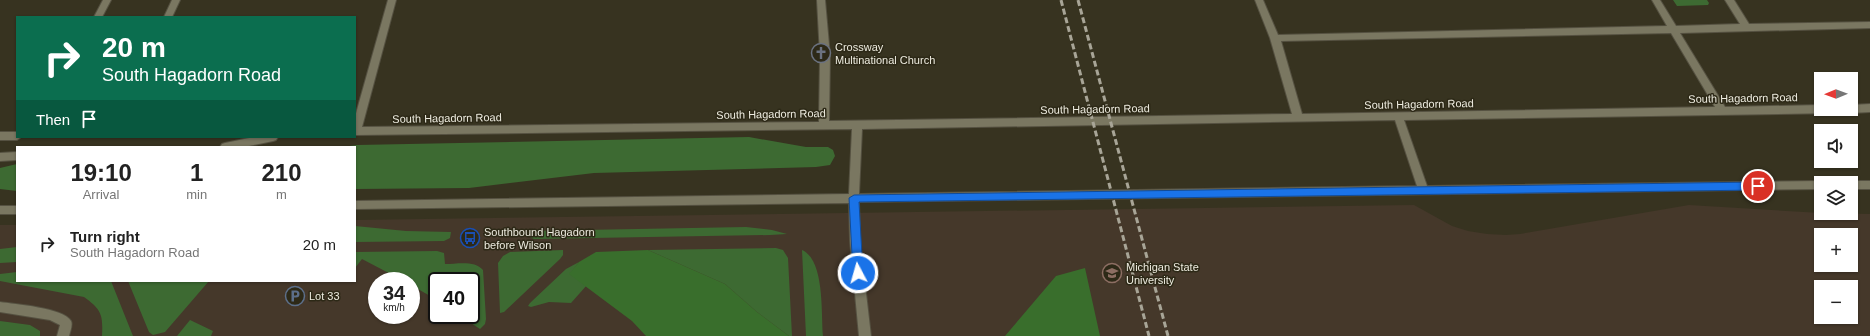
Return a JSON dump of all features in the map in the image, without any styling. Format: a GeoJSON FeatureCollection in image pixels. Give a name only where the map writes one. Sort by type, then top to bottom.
{"type":"FeatureCollection","features":[{"type":"Feature","properties":{"kind":"street"},"geometry":{"type":"LineString","coordinates":[[99,16],[107,0]]}},
{"type":"Feature","properties":{"kind":"street"},"geometry":{"type":"LineString","coordinates":[[168,16],[176,0]]}},
{"type":"Feature","properties":{"kind":"street"},"geometry":{"type":"LineString","coordinates":[[356,131],[392,0]]}},
{"type":"Feature","properties":{"kind":"street"},"geometry":{"type":"LineString","coordinates":[[821,0],[826,56],[824,125]]}},
{"type":"Feature","properties":{"kind":"street"},"geometry":{"type":"LineString","coordinates":[[1259,0],[1275,38],[1298,117]]}},
{"type":"Feature","properties":{"kind":"street"},"geometry":{"type":"LineString","coordinates":[[1656,0],[1722,111]]}},
{"type":"Feature","properties":{"kind":"street"},"geometry":{"type":"LineString","coordinates":[[1729,0],[1746,27]]}},
{"type":"Feature","properties":{"kind":"street"},"geometry":{"type":"LineString","coordinates":[[1275,38],[1870,25]]}},
{"type":"Feature","properties":{"kind":"street"},"geometry":{"type":"LineString","coordinates":[[1858,109],[1870,108]]}},
{"type":"Feature","properties":{"kind":"street","name":"South Hagadorn Road"},"geometry":{"type":"LineString","coordinates":[[356,131],[857,125],[1814,109]]}},
{"type":"Feature","properties":{"kind":"street"},"geometry":{"type":"LineString","coordinates":[[1398,116],[1424,191]]}},
{"type":"Feature","properties":{"kind":"street"},"geometry":{"type":"LineString","coordinates":[[857,125],[854,198],[855,242],[865,336]]}},
{"type":"Feature","properties":{"kind":"street"},"geometry":{"type":"LineString","coordinates":[[0,136],[16,136]]}},
{"type":"Feature","properties":{"kind":"street"},"geometry":{"type":"LineString","coordinates":[[230,146],[268,138]]}},
{"type":"Feature","properties":{"kind":"street"},"geometry":{"type":"LineString","coordinates":[[0,157],[16,156]]}},
{"type":"Feature","properties":{"kind":"street"},"geometry":{"type":"LineString","coordinates":[[356,205],[1814,185]]}},
{"type":"Feature","properties":{"kind":"street"},"geometry":{"type":"LineString","coordinates":[[1858,185],[1870,185]]}},
{"type":"Feature","properties":{"kind":"street"},"geometry":{"type":"LineString","coordinates":[[0,210],[16,210]]}},
{"type":"Feature","properties":{"kind":"street"},"geometry":{"type":"LineString","coordinates":[[0,307],[52,314],[66,323],[63,336]]}},
{"type":"Feature","properties":{"kind":"shaded area","name":"Michigan State University"},"geometry":{"type":"Polygon","coordinates":[[[1414,205],[1452,226],[1468,231],[1506,235],[1520,234],[1689,205],[1814,213],[1814,220],[1858,220],[1858,214],[1870,214],[1870,336],[0,336],[0,225],[16,225],[16,282],[356,282],[356,220],[1414,205]]]}},
{"type":"Feature","properties":{"kind":"green space"},"geometry":{"type":"Polygon","coordinates":[[[1673,0],[1707,0],[1709,3],[1708,5],[1677,6],[1673,0]]]}},
{"type":"Feature","properties":{"kind":"green space"},"geometry":{"type":"Polygon","coordinates":[[[749,137],[806,147],[828,147],[833,150],[835,156],[830,165],[816,167],[594,173],[469,188],[356,189],[356,146],[350,146],[749,137]]]}},
{"type":"Feature","properties":{"kind":"green space"},"geometry":{"type":"Polygon","coordinates":[[[16,164],[16,191],[0,189],[0,168],[16,164]]]}},
{"type":"Feature","properties":{"kind":"green space"},"geometry":{"type":"Polygon","coordinates":[[[356,226],[406,231],[451,232],[450,238],[444,241],[356,242],[356,226]]]}},
{"type":"Feature","properties":{"kind":"green space"},"geometry":{"type":"Polygon","coordinates":[[[746,227],[772,230],[787,234],[534,239],[528,236],[528,231],[746,227]]]}},
{"type":"Feature","properties":{"kind":"green space"},"geometry":{"type":"Polygon","coordinates":[[[16,247],[16,262],[0,263],[0,249],[16,247]]]}},
{"type":"Feature","properties":{"kind":"green space"},"geometry":{"type":"Polygon","coordinates":[[[776,248],[783,250],[788,258],[792,336],[789,336],[757,312],[725,284],[648,250],[776,248]]]}},
{"type":"Feature","properties":{"kind":"green space"},"geometry":{"type":"Polygon","coordinates":[[[563,250],[563,255],[560,259],[504,312],[500,313],[498,263],[503,256],[510,252],[563,250]]]}},
{"type":"Feature","properties":{"kind":"green space"},"geometry":{"type":"Polygon","coordinates":[[[648,250],[725,284],[757,312],[789,336],[646,336],[632,321],[569,274],[579,262],[596,252],[648,250]]]}},
{"type":"Feature","properties":{"kind":"green space"},"geometry":{"type":"Polygon","coordinates":[[[802,250],[809,256],[815,265],[818,276],[822,302],[823,336],[806,336],[802,250]]]}},
{"type":"Feature","properties":{"kind":"green space"},"geometry":{"type":"Polygon","coordinates":[[[437,251],[444,253],[445,264],[460,263],[480,267],[483,270],[485,324],[480,329],[472,324],[480,324],[480,272],[428,272],[428,295],[420,290],[420,272],[387,272],[362,259],[356,267],[356,252],[437,251]]]}},
{"type":"Feature","properties":{"kind":"green space"},"geometry":{"type":"Polygon","coordinates":[[[579,262],[570,274],[587,285],[571,303],[549,302],[531,307],[528,306],[566,269],[579,262]]]}},
{"type":"Feature","properties":{"kind":"green space"},"geometry":{"type":"Polygon","coordinates":[[[1085,268],[1100,336],[1005,336],[1056,276],[1085,268]]]}},
{"type":"Feature","properties":{"kind":"green space"},"geometry":{"type":"Polygon","coordinates":[[[16,272],[16,282],[111,282],[133,336],[102,336],[100,314],[95,306],[84,297],[0,281],[0,274],[16,272]]]}},
{"type":"Feature","properties":{"kind":"green space"},"geometry":{"type":"Polygon","coordinates":[[[128,282],[208,282],[165,332],[153,335],[149,332],[128,282]]]}},
{"type":"Feature","properties":{"kind":"green space"},"geometry":{"type":"Polygon","coordinates":[[[190,320],[213,331],[211,336],[177,336],[190,320]]]}},
{"type":"Feature","properties":{"kind":"green space"},"geometry":{"type":"Polygon","coordinates":[[[0,321],[30,325],[40,331],[40,336],[0,336],[0,321]]]}},
{"type":"Feature","properties":{"kind":"railway"},"geometry":{"type":"LineString","coordinates":[[1061,0],[1149,336]]}},
{"type":"Feature","properties":{"kind":"railway"},"geometry":{"type":"LineString","coordinates":[[1078,0],[1168,336]]}},
{"type":"Feature","properties":{"kind":"place","name":"Crossway Multinational Church"},"geometry":{"type":"Point","coordinates":[821,53]}},
{"type":"Feature","properties":{"kind":"place","name":"Southbound Hagadorn before Wilson"},"geometry":{"type":"Point","coordinates":[470,238]}},
{"type":"Feature","properties":{"kind":"place","name":"Michigan State University"},"geometry":{"type":"Point","coordinates":[1112,273]}},
{"type":"Feature","properties":{"kind":"place","name":"Lot 33"},"geometry":{"type":"Point","coordinates":[295,296]}},
{"type":"Feature","properties":{"kind":"route"},"geometry":{"type":"LineString","coordinates":[[858,273],[855,242],[854,198],[1758,186]]}}]}
